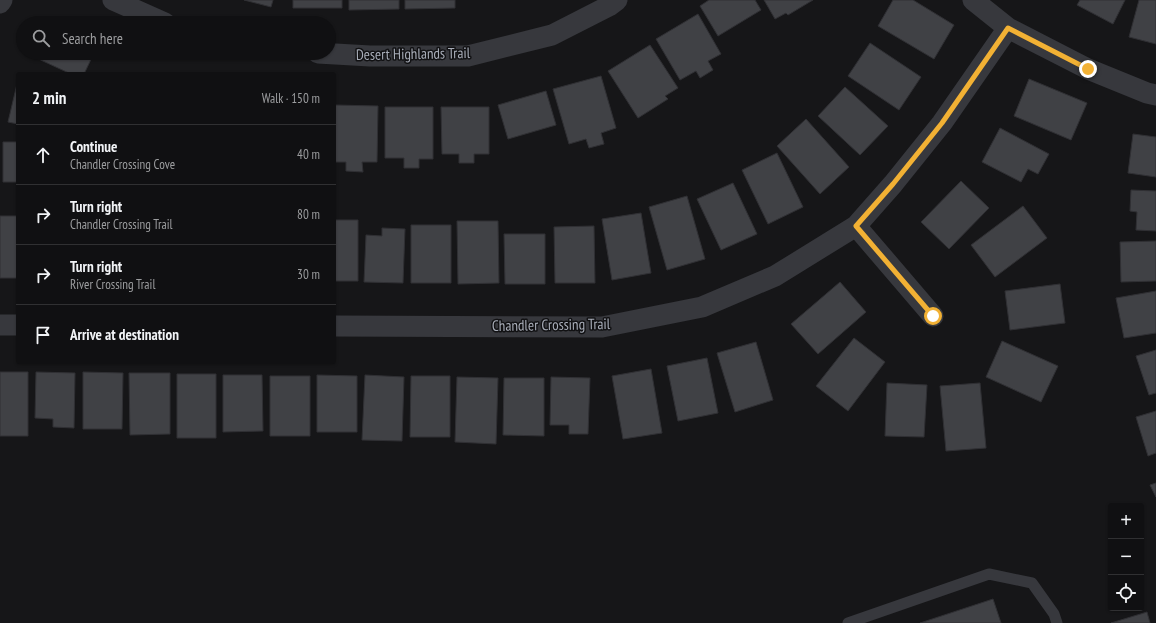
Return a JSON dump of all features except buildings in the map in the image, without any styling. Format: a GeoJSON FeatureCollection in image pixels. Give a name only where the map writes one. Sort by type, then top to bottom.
{"type":"FeatureCollection","features":[{"type":"Feature","properties":{"kind":"street"},"geometry":{"type":"LineString","coordinates":[[113,0],[149,16]]}},
{"type":"Feature","properties":{"kind":"street"},"geometry":{"type":"LineString","coordinates":[[973,0],[1008,28],[1088,69],[1147,93],[1156,95]]}},
{"type":"Feature","properties":{"kind":"street","name":"Desert Highlands Trail"},"geometry":{"type":"LineString","coordinates":[[336,54],[370,56],[468,56],[552,35],[610,2]]}},
{"type":"Feature","properties":{"kind":"street","name":"Chandler Crossing Trail"},"geometry":{"type":"LineString","coordinates":[[336,326],[602,327],[702,306],[775,276],[856,226],[893,184],[942,123],[1008,28]]}},
{"type":"Feature","properties":{"kind":"street"},"geometry":{"type":"LineString","coordinates":[[856,226],[933,316]]}},
{"type":"Feature","properties":{"kind":"street"},"geometry":{"type":"LineString","coordinates":[[0,324],[16,325]]}},
{"type":"Feature","properties":{"kind":"lane"},"geometry":{"type":"LineString","coordinates":[[848,623],[989,574],[1032,583],[1054,614],[1057,623]]}},
{"type":"Feature","properties":{"kind":"route"},"geometry":{"type":"LineString","coordinates":[[933,316],[856,226],[893,184],[942,123],[1008,28],[1088,69]]}}]}
